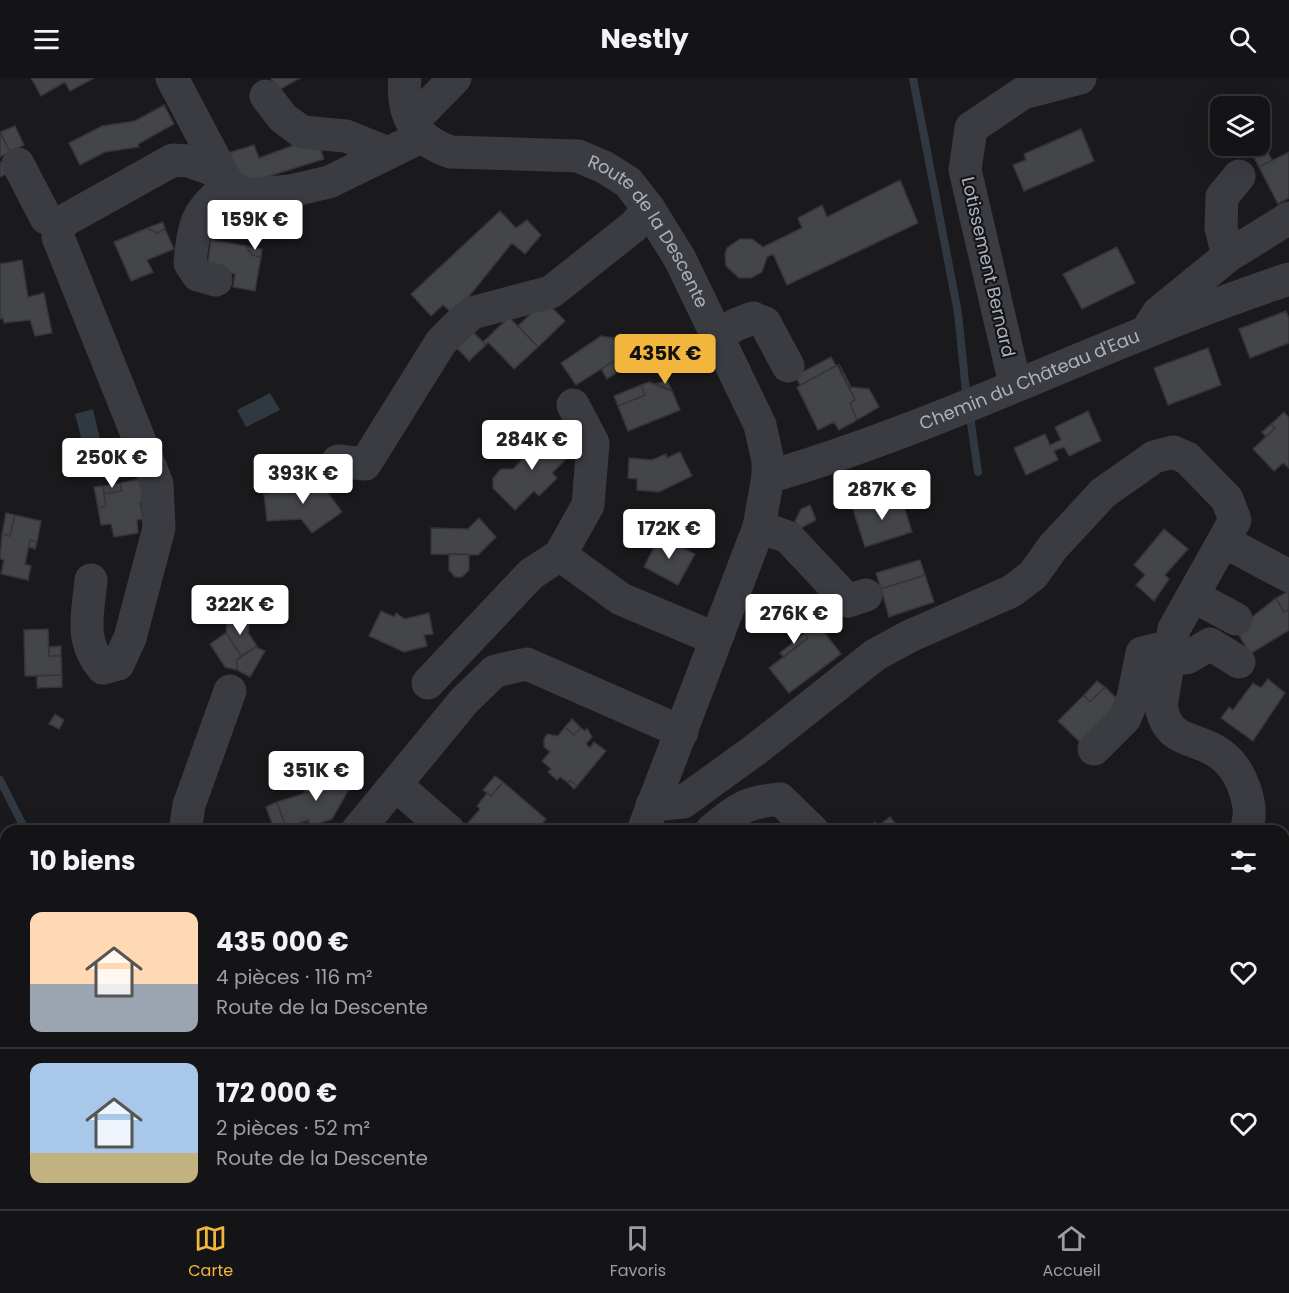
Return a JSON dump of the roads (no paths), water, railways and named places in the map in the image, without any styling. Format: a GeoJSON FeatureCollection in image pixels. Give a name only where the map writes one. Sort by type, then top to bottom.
{"type":"FeatureCollection","features":[{"type":"Feature","properties":{"kind":"street"},"geometry":{"type":"LineString","coordinates":[[172,78],[225,179]]}},
{"type":"Feature","properties":{"kind":"street"},"geometry":{"type":"LineString","coordinates":[[405,78],[406,106],[417,130]]}},
{"type":"Feature","properties":{"kind":"street"},"geometry":{"type":"LineString","coordinates":[[18,164],[46,218],[60,223],[173,160],[189,161],[225,179],[247,195],[290,191],[329,182],[388,153],[417,130],[455,78]]}},
{"type":"Feature","properties":{"kind":"street","name":"Lotissement Bernard"},"geometry":{"type":"LineString","coordinates":[[1015,384],[965,170],[970,128],[1023,93],[1080,78]]}},
{"type":"Feature","properties":{"kind":"street"},"geometry":{"type":"LineString","coordinates":[[267,96],[282,118],[302,132],[346,136],[388,153]]}},
{"type":"Feature","properties":{"kind":"street","name":"Route de la Descente"},"geometry":{"type":"LineString","coordinates":[[417,130],[432,146],[451,152],[578,156],[604,167],[628,182],[649,208],[680,259],[760,425],[768,461],[768,477],[759,527],[648,818]]}},
{"type":"Feature","properties":{"kind":"street"},"geometry":{"type":"LineString","coordinates":[[1228,256],[1221,228],[1222,196],[1239,176]]}},
{"type":"Feature","properties":{"kind":"street"},"geometry":{"type":"LineString","coordinates":[[216,280],[198,274],[190,263],[194,225],[225,179]]}},
{"type":"Feature","properties":{"kind":"street"},"geometry":{"type":"LineString","coordinates":[[338,461],[365,464],[441,342],[472,313],[551,292],[634,226],[649,208]]}},
{"type":"Feature","properties":{"kind":"street"},"geometry":{"type":"LineString","coordinates":[[1145,333],[1158,313],[1228,256],[1289,218]]}},
{"type":"Feature","properties":{"kind":"street"},"geometry":{"type":"LineString","coordinates":[[60,223],[58,237],[157,484],[159,528],[130,638],[118,664],[103,668],[91,654],[87,630],[91,580]]}},
{"type":"Feature","properties":{"kind":"street","name":"Chemin du Château d'Eau"},"geometry":{"type":"LineString","coordinates":[[768,477],[840,456],[1015,384],[1289,279]]}},
{"type":"Feature","properties":{"kind":"street"},"geometry":{"type":"LineString","coordinates":[[718,336],[735,325],[753,318],[765,323],[788,366]]}},
{"type":"Feature","properties":{"kind":"street"},"geometry":{"type":"LineString","coordinates":[[428,684],[531,574],[560,555],[588,505],[593,443],[573,405]]}},
{"type":"Feature","properties":{"kind":"street"},"geometry":{"type":"LineString","coordinates":[[648,818],[683,802],[755,750],[875,655],[910,636],[1012,591],[1033,575],[1053,548],[1102,493],[1154,457],[1173,452],[1187,458],[1227,499],[1234,520],[1225,542],[1174,629],[1161,706],[1163,718],[1169,729],[1188,741],[1217,752],[1238,771],[1252,810],[1248,825]]}},
{"type":"Feature","properties":{"kind":"street"},"geometry":{"type":"LineString","coordinates":[[759,527],[788,537],[848,601],[866,595]]}},
{"type":"Feature","properties":{"kind":"street"},"geometry":{"type":"LineString","coordinates":[[1225,542],[1289,576]]}},
{"type":"Feature","properties":{"kind":"street"},"geometry":{"type":"LineString","coordinates":[[560,555],[621,599],[716,639]]}},
{"type":"Feature","properties":{"kind":"street"},"geometry":{"type":"LineString","coordinates":[[1193,596],[1236,619]]}},
{"type":"Feature","properties":{"kind":"street"},"geometry":{"type":"LineString","coordinates":[[1094,749],[1125,718],[1142,653],[1170,651],[1187,658],[1210,644],[1239,662]]}},
{"type":"Feature","properties":{"kind":"street"},"geometry":{"type":"LineString","coordinates":[[362,825],[397,786],[464,701],[495,671],[527,664],[682,732]]}},
{"type":"Feature","properties":{"kind":"street"},"geometry":{"type":"LineString","coordinates":[[186,825],[189,805],[230,691]]}},
{"type":"Feature","properties":{"kind":"street"},"geometry":{"type":"LineString","coordinates":[[397,786],[442,825]]}},
{"type":"Feature","properties":{"kind":"street"},"geometry":{"type":"LineString","coordinates":[[718,825],[739,807],[754,801],[780,799],[807,825]]}},
{"type":"Feature","properties":{"kind":"waterway"},"geometry":{"type":"LineString","coordinates":[[913,78],[958,313],[966,392]]}},
{"type":"Feature","properties":{"kind":"waterway"},"geometry":{"type":"LineString","coordinates":[[970,416],[978,472]]}},
{"type":"Feature","properties":{"kind":"waterway"},"geometry":{"type":"LineString","coordinates":[[0,780],[23,825]]}}]}
